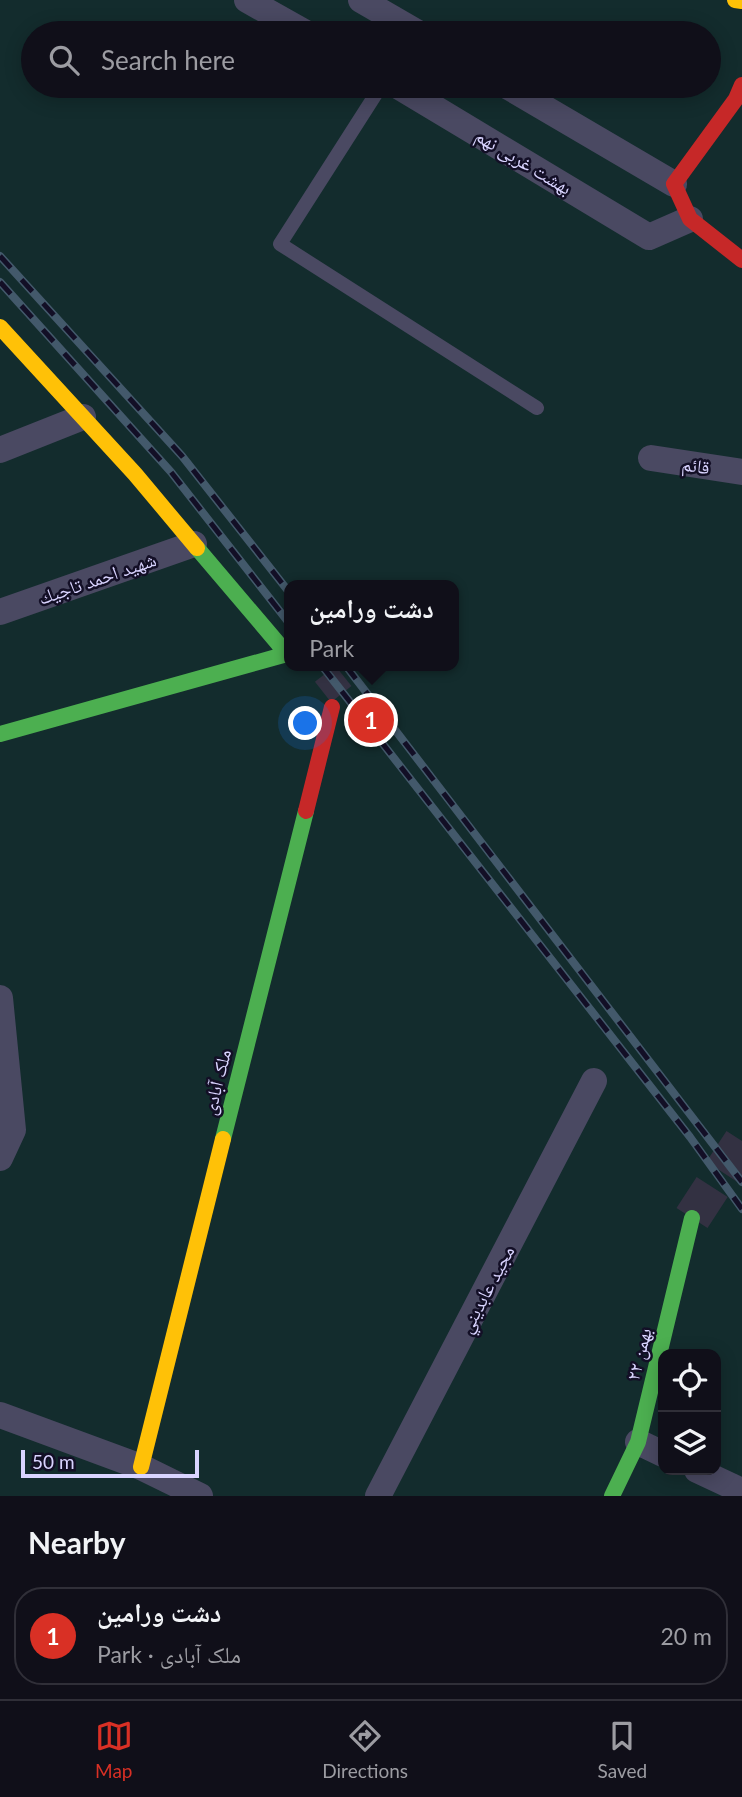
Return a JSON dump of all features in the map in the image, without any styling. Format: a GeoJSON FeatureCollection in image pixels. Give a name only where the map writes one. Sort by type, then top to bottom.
{"type":"FeatureCollection","features":[{"type":"Feature","properties":{"kind":"street"},"geometry":{"type":"LineString","coordinates":[[247,0],[285,21]]}},
{"type":"Feature","properties":{"kind":"street"},"geometry":{"type":"LineString","coordinates":[[361,0],[397,21]]}},
{"type":"Feature","properties":{"kind":"street"},"geometry":{"type":"LineString","coordinates":[[735,0],[742,1]]}},
{"type":"Feature","properties":{"kind":"street"},"geometry":{"type":"LineString","coordinates":[[674,184],[736,99],[742,85]]}},
{"type":"Feature","properties":{"kind":"street","name":"بهشت غربی نهم"},"geometry":{"type":"LineString","coordinates":[[418,98],[649,237],[690,219]]}},
{"type":"Feature","properties":{"kind":"street"},"geometry":{"type":"LineString","coordinates":[[527,98],[674,184],[690,219],[742,260]]}},
{"type":"Feature","properties":{"kind":"street"},"geometry":{"type":"LineString","coordinates":[[0,327],[135,474],[284,650]]}},
{"type":"Feature","properties":{"kind":"street"},"geometry":{"type":"LineString","coordinates":[[0,450],[83,418]]}},
{"type":"Feature","properties":{"kind":"street","name":"قائم"},"geometry":{"type":"LineString","coordinates":[[651,458],[742,472]]}},
{"type":"Feature","properties":{"kind":"street","name":"شهيد احمد تاجيك"},"geometry":{"type":"LineString","coordinates":[[0,612],[194,544]]}},
{"type":"Feature","properties":{"kind":"street"},"geometry":{"type":"LineString","coordinates":[[0,734],[284,655]]}},
{"type":"Feature","properties":{"kind":"street","name":"ملک آبادی"},"geometry":{"type":"LineString","coordinates":[[141,1466],[325,698]]}},
{"type":"Feature","properties":{"kind":"street"},"geometry":{"type":"LineString","coordinates":[[0,998],[13,1130],[0,1158]]}},
{"type":"Feature","properties":{"kind":"street","name":"مجيد عابديني"},"geometry":{"type":"LineString","coordinates":[[378,1496],[594,1081]]}},
{"type":"Feature","properties":{"kind":"street","name":"۲۲ بهمن"},"geometry":{"type":"LineString","coordinates":[[612,1496],[638,1442],[692,1218]]}},
{"type":"Feature","properties":{"kind":"street"},"geometry":{"type":"LineString","coordinates":[[0,1415],[141,1466],[200,1496]]}},
{"type":"Feature","properties":{"kind":"street"},"geometry":{"type":"LineString","coordinates":[[638,1442],[658,1452]]}},
{"type":"Feature","properties":{"kind":"street"},"geometry":{"type":"LineString","coordinates":[[708,1475],[742,1491]]}},
{"type":"Feature","properties":{"kind":"lane"},"geometry":{"type":"LineString","coordinates":[[373,98],[280,244],[537,408]]}},
{"type":"Feature","properties":{"kind":"green space"},"geometry":{"type":"Polygon","coordinates":[[[0,0],[742,0],[742,1496],[0,1496],[0,0]]]}},
{"type":"Feature","properties":{"kind":"tunnel"},"geometry":{"type":"LineString","coordinates":[[323,692],[347,673]]}},
{"type":"Feature","properties":{"kind":"tunnel"},"geometry":{"type":"LineString","coordinates":[[692,1218],[742,1141]]}},
{"type":"Feature","properties":{"kind":"railway"},"geometry":{"type":"LineString","coordinates":[[0,256],[182,456],[284,586]]}},
{"type":"Feature","properties":{"kind":"railway"},"geometry":{"type":"LineString","coordinates":[[0,282],[171,472],[284,617]]}},
{"type":"Feature","properties":{"kind":"railway"},"geometry":{"type":"LineString","coordinates":[[326,671],[690,1137],[742,1209]]}},
{"type":"Feature","properties":{"kind":"railway"},"geometry":{"type":"LineString","coordinates":[[350,671],[742,1182]]}},
{"type":"Feature","properties":{"kind":"traffic: fast"},"geometry":{"type":"LineString","coordinates":[[197,548],[284,650]]}},
{"type":"Feature","properties":{"kind":"traffic: fast"},"geometry":{"type":"LineString","coordinates":[[0,734],[284,655]]}},
{"type":"Feature","properties":{"kind":"traffic: fast"},"geometry":{"type":"LineString","coordinates":[[223,1139],[306,811]]}},
{"type":"Feature","properties":{"kind":"traffic: fast"},"geometry":{"type":"LineString","coordinates":[[612,1496],[638,1442],[692,1218]]}},
{"type":"Feature","properties":{"kind":"traffic: slow"},"geometry":{"type":"LineString","coordinates":[[735,0],[742,1]]}},
{"type":"Feature","properties":{"kind":"traffic: slow"},"geometry":{"type":"LineString","coordinates":[[0,327],[135,474],[197,548]]}},
{"type":"Feature","properties":{"kind":"traffic: slow"},"geometry":{"type":"LineString","coordinates":[[141,1467],[223,1139]]}},
{"type":"Feature","properties":{"kind":"traffic: jam"},"geometry":{"type":"LineString","coordinates":[[742,85],[736,99],[674,184],[690,219],[742,260]]}},
{"type":"Feature","properties":{"kind":"traffic: jam"},"geometry":{"type":"LineString","coordinates":[[306,811],[332,707]]}},
{"type":"Feature","properties":{"kind":"place","name":"دشت ورامین"},"geometry":{"type":"Point","coordinates":[371,720]}}]}
